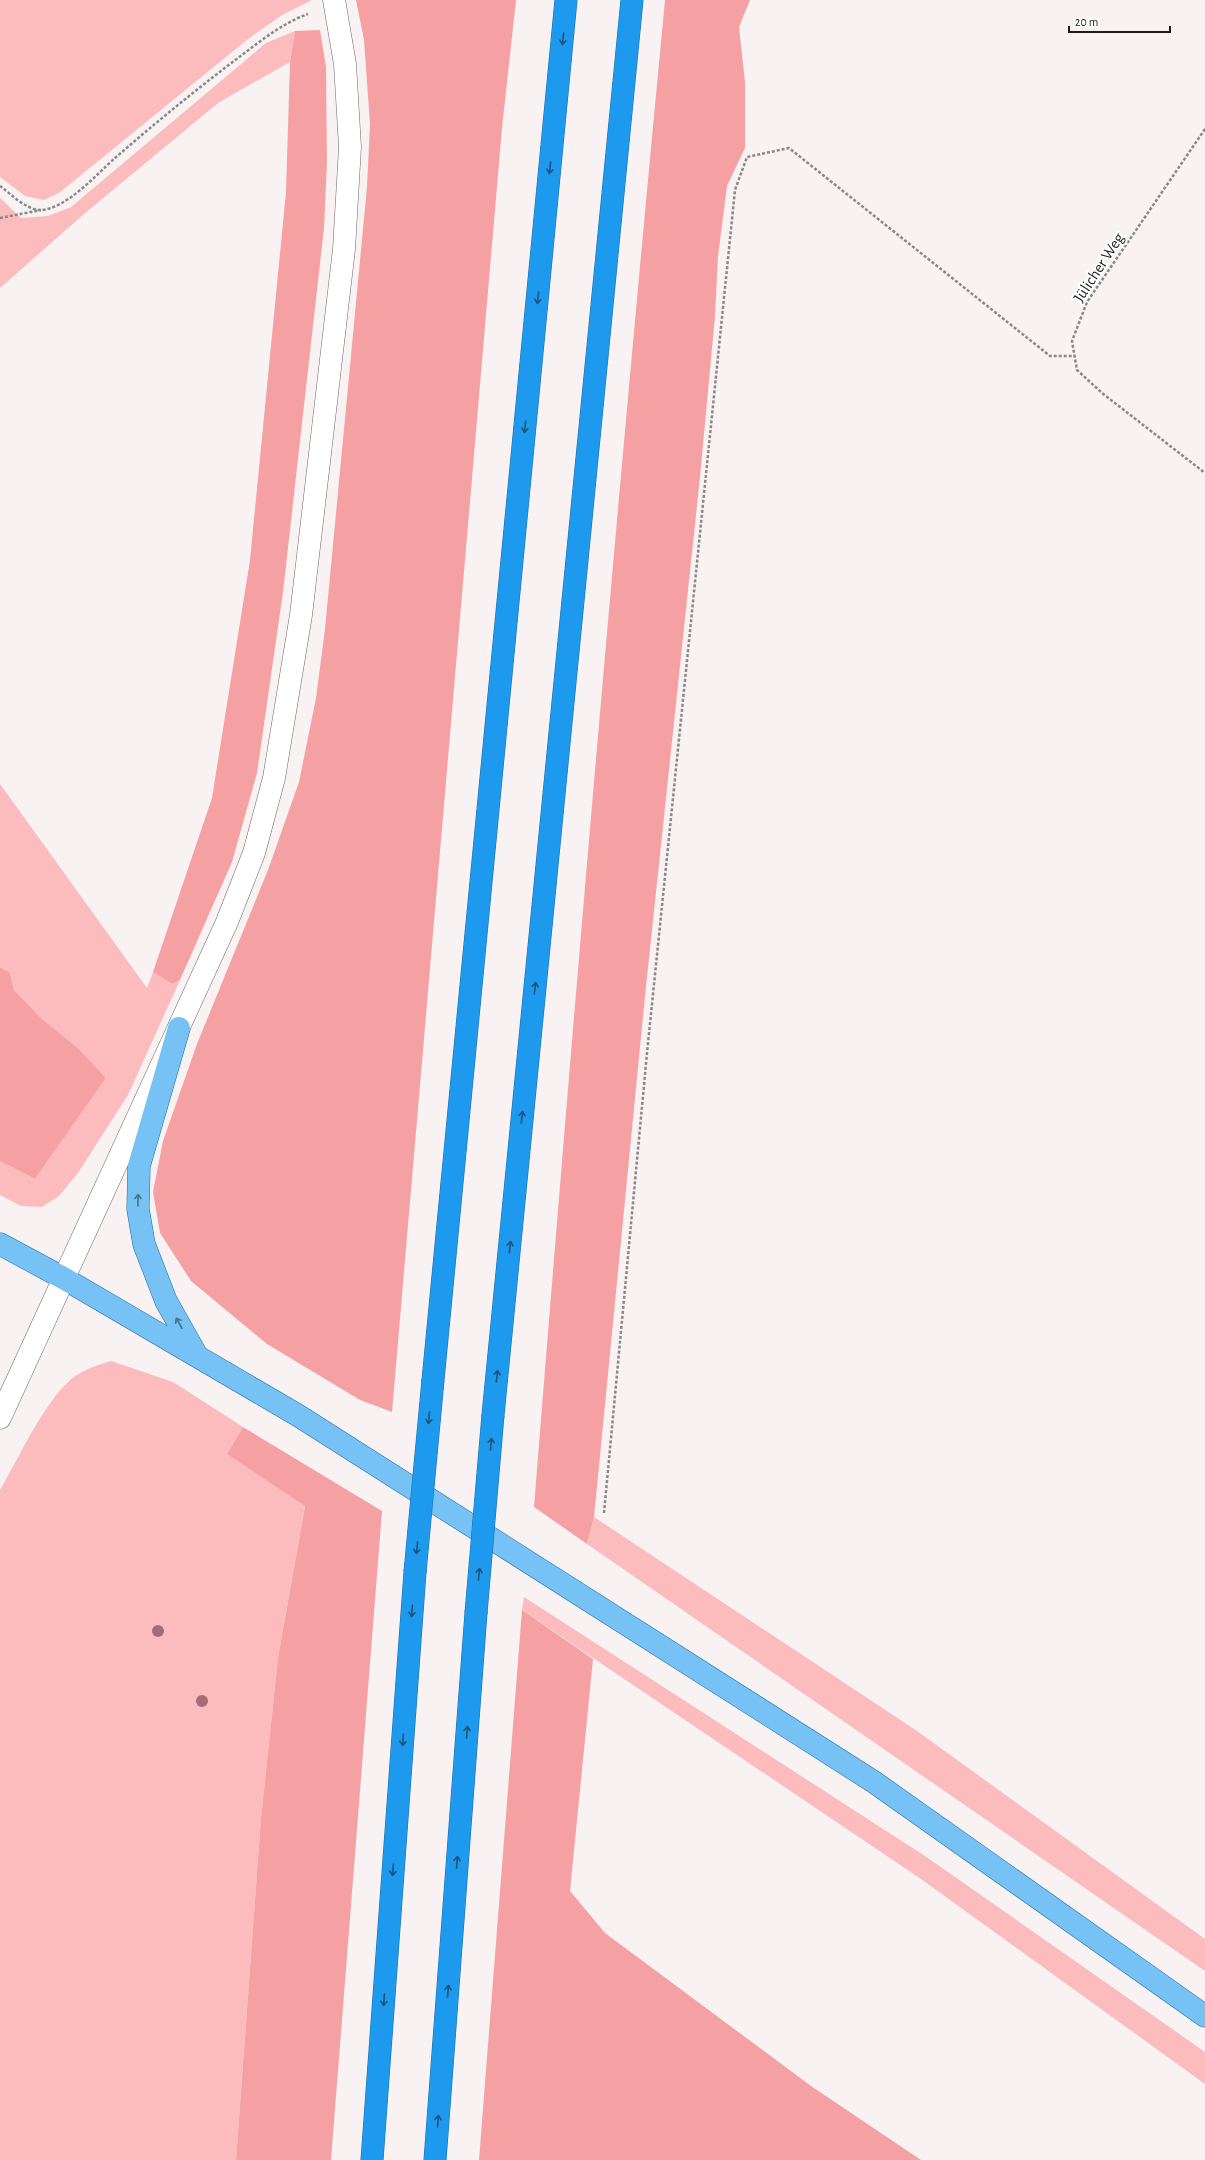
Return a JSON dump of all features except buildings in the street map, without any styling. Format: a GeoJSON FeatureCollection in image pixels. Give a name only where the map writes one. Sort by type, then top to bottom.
{"type":"FeatureCollection","features":[{"type":"Feature","properties":{"kind":"highway"},"geometry":{"type":"LineString","coordinates":[[372,2160],[415,1572],[566,0]]}},
{"type":"Feature","properties":{"kind":"highway"},"geometry":{"type":"LineString","coordinates":[[435,2160],[476,1613],[493,1415],[632,0]]}},
{"type":"Feature","properties":{"kind":"main road"},"geometry":{"type":"LineString","coordinates":[[179,1028],[139,1166],[138,1209],[144,1244],[166,1301],[198,1357]]}},
{"type":"Feature","properties":{"kind":"main road"},"geometry":{"type":"LineString","coordinates":[[0,1244],[65,1279],[299,1416],[874,1782],[1205,2016]]}},
{"type":"Feature","properties":{"kind":"street"},"geometry":{"type":"LineString","coordinates":[[0,1418],[65,1279],[227,922],[254,853],[274,778],[301,615],[344,249],[350,147],[344,64],[334,2]]}},
{"type":"Feature","properties":{"kind":"path"},"geometry":{"type":"LineString","coordinates":[[0,218],[41,210],[57,205],[81,189],[207,82],[271,33],[297,18],[334,2]]}},
{"type":"Feature","properties":{"kind":"path","name":"Jülicher Weg"},"geometry":{"type":"LineString","coordinates":[[1205,129],[1087,302],[1072,341],[1077,370],[1102,393],[1205,473]]}},
{"type":"Feature","properties":{"kind":"path"},"geometry":{"type":"LineString","coordinates":[[604,1513],[647,1061],[735,190],[747,157],[789,148],[1050,356],[1075,356]]}},
{"type":"Feature","properties":{"kind":"path"},"geometry":{"type":"LineString","coordinates":[[0,186],[24,204],[41,210]]}},
{"type":"Feature","properties":{"kind":"shaded area"},"geometry":{"type":"Polygon","coordinates":[[[0,0],[312,0],[282,15],[248,39],[59,193],[44,200],[25,196],[0,177],[0,0]]]}},
{"type":"Feature","properties":{"kind":"shaded area"},"geometry":{"type":"Polygon","coordinates":[[[356,0],[516,0],[502,128],[392,1412],[360,1400],[267,1344],[191,1281],[160,1233],[153,1192],[163,1141],[197,1044],[268,870],[299,782],[316,698],[325,629],[367,187],[370,124],[364,40],[356,0]]]}},
{"type":"Feature","properties":{"kind":"shaded area"},"geometry":{"type":"Polygon","coordinates":[[[665,0],[750,0],[739,27],[745,82],[745,148],[727,186],[718,256],[715,316],[700,477],[645,996],[594,1517],[587,1544],[534,1507],[596,753],[665,0]]]}},
{"type":"Feature","properties":{"kind":"shaded area"},"geometry":{"type":"Polygon","coordinates":[[[320,30],[326,67],[327,162],[324,228],[283,592],[257,773],[232,862],[180,980],[172,984],[153,972],[212,798],[250,560],[286,192],[290,62],[295,31],[320,30]]]}},
{"type":"Feature","properties":{"kind":"shaded area"},"geometry":{"type":"Polygon","coordinates":[[[295,31],[290,62],[218,103],[84,214],[0,288],[0,198],[21,218],[48,216],[71,207],[266,43],[295,31]]]}},
{"type":"Feature","properties":{"kind":"shaded area"},"geometry":{"type":"Polygon","coordinates":[[[0,784],[147,988],[153,972],[172,984],[180,980],[128,1095],[78,1173],[59,1196],[42,1207],[21,1206],[0,1195],[0,1161],[35,1179],[106,1078],[79,1049],[41,1018],[14,990],[10,973],[0,967],[0,784]]]}},
{"type":"Feature","properties":{"kind":"shaded area"},"geometry":{"type":"Polygon","coordinates":[[[0,967],[10,973],[14,990],[41,1018],[79,1049],[106,1078],[35,1179],[0,1161],[0,967]]]}},
{"type":"Feature","properties":{"kind":"shaded area"},"geometry":{"type":"Polygon","coordinates":[[[111,1361],[173,1382],[243,1427],[227,1454],[305,1505],[278,1658],[261,1818],[236,2160],[0,2160],[0,1490],[41,1417],[60,1391],[70,1380],[80,1373],[111,1361]]]}},
{"type":"Feature","properties":{"kind":"shaded area"},"geometry":{"type":"Polygon","coordinates":[[[243,1427],[382,1511],[331,2160],[236,2160],[261,1818],[278,1658],[305,1506],[227,1454],[243,1427]]]}},
{"type":"Feature","properties":{"kind":"shaded area"},"geometry":{"type":"Polygon","coordinates":[[[594,1517],[917,1731],[1205,1939],[1205,1971],[587,1544],[594,1517]]]}},
{"type":"Feature","properties":{"kind":"shaded area"},"geometry":{"type":"Polygon","coordinates":[[[524,1597],[925,1856],[1205,2052],[1205,2084],[921,1879],[522,1610],[524,1597]]]}},
{"type":"Feature","properties":{"kind":"shaded area"},"geometry":{"type":"Polygon","coordinates":[[[522,1610],[593,1659],[570,1891],[605,1933],[811,2086],[921,2160],[479,2160],[522,1610]]]}}]}
